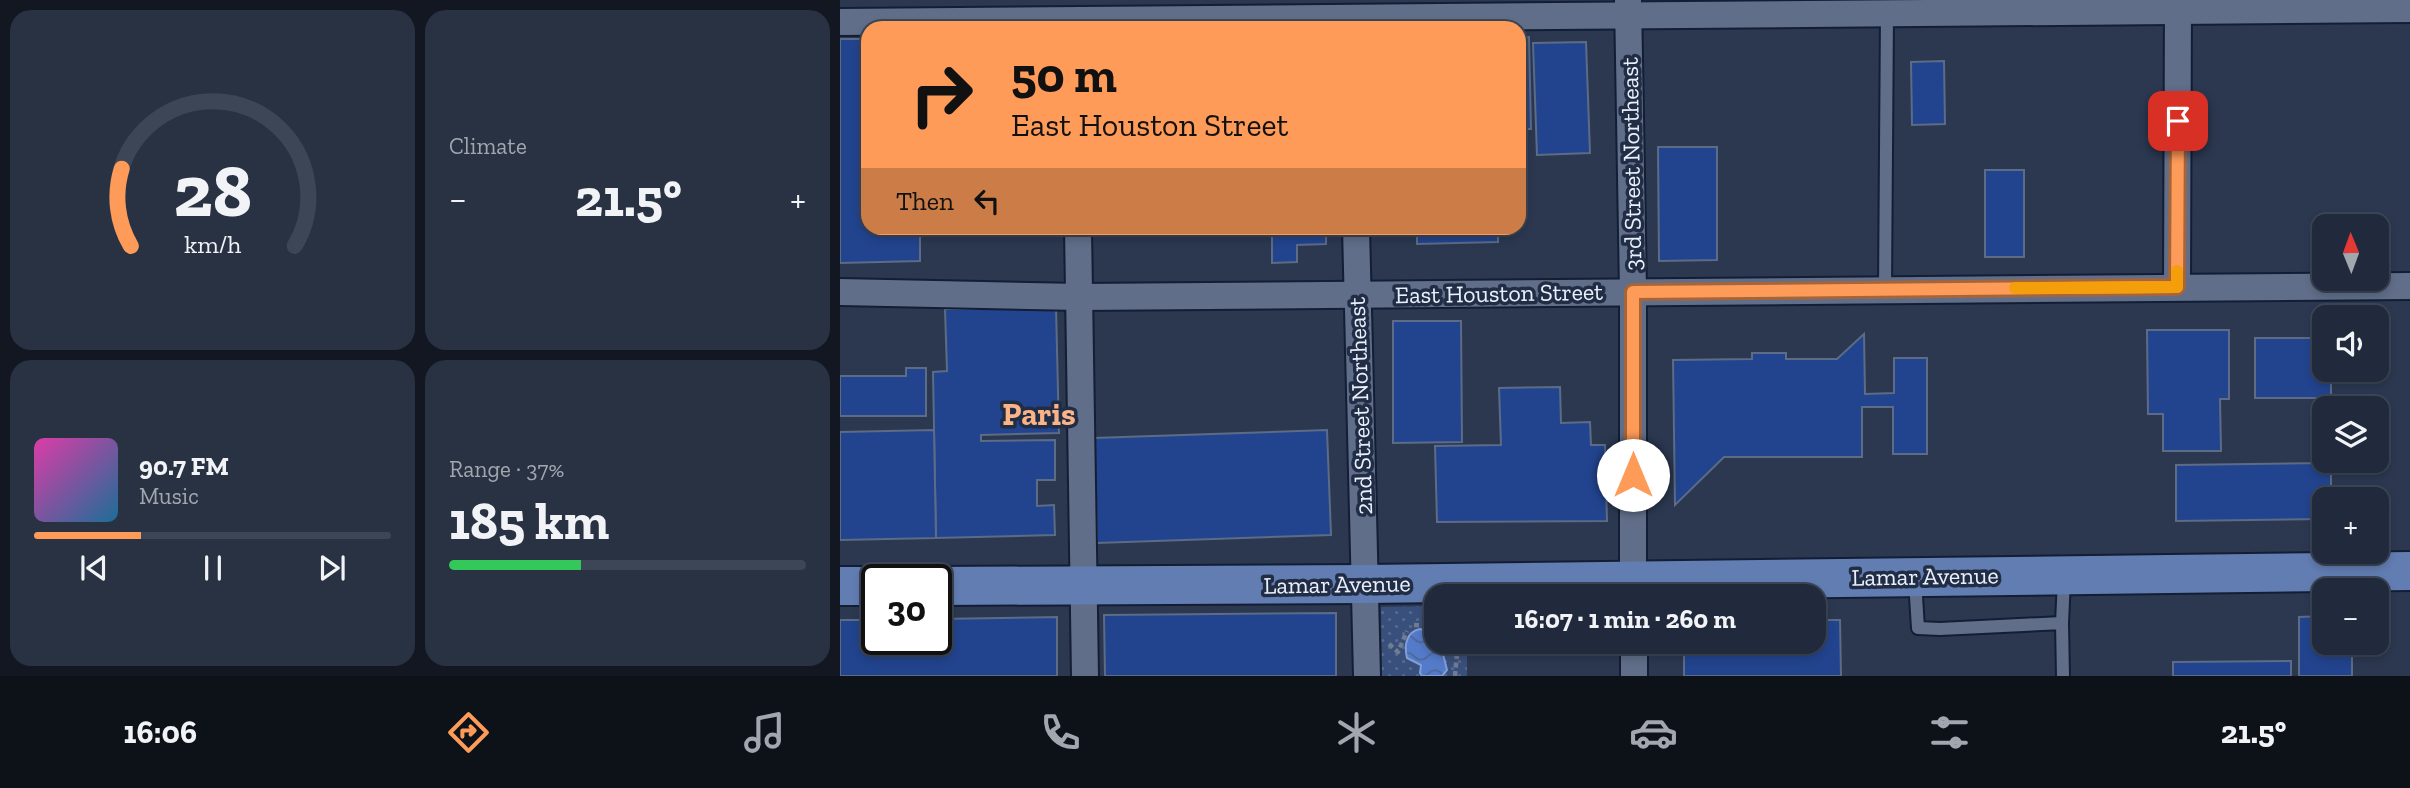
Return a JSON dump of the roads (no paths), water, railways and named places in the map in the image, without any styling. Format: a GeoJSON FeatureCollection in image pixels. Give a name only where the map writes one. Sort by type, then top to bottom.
{"type":"FeatureCollection","features":[{"type":"Feature","properties":{"kind":"main road","name":"Lamar Avenue"},"geometry":{"type":"LineString","coordinates":[[1736,584],[1915,577],[2410,571]]}},
{"type":"Feature","properties":{"kind":"main road","name":"Lamar Avenue"},"geometry":{"type":"LineString","coordinates":[[952,586],[1424,585]]}},
{"type":"Feature","properties":{"kind":"main road"},"geometry":{"type":"LineString","coordinates":[[840,586],[861,586]]}},
{"type":"Feature","properties":{"kind":"street"},"geometry":{"type":"LineString","coordinates":[[879,21],[1076,16],[1353,15],[1628,8],[1887,13],[2178,5],[2410,9]]}},
{"type":"Feature","properties":{"kind":"street"},"geometry":{"type":"LineString","coordinates":[[2177,287],[2178,5]]}},
{"type":"Feature","properties":{"kind":"street","name":"3rd Street Northeast"},"geometry":{"type":"LineString","coordinates":[[1628,8],[1633,292],[1633,584]]}},
{"type":"Feature","properties":{"kind":"street"},"geometry":{"type":"LineString","coordinates":[[840,22],[861,21]]}},
{"type":"Feature","properties":{"kind":"street"},"geometry":{"type":"LineString","coordinates":[[1078,235],[1085,676]]}},
{"type":"Feature","properties":{"kind":"street","name":"2nd Street Northeast"},"geometry":{"type":"LineString","coordinates":[[1356,235],[1367,676]]}},
{"type":"Feature","properties":{"kind":"street","name":"East Houston Street"},"geometry":{"type":"LineString","coordinates":[[840,292],[1079,297],[2410,286]]}},
{"type":"Feature","properties":{"kind":"street"},"geometry":{"type":"LineString","coordinates":[[1634,654],[1634,676]]}},
{"type":"Feature","properties":{"kind":"lane"},"geometry":{"type":"LineString","coordinates":[[1885,290],[1887,13]]}},
{"type":"Feature","properties":{"kind":"lane"},"geometry":{"type":"LineString","coordinates":[[2063,676],[2065,575]]}},
{"type":"Feature","properties":{"kind":"lane"},"geometry":{"type":"LineString","coordinates":[[1915,577],[1918,628],[2062,623]]}},
{"type":"Feature","properties":{"kind":"water"},"geometry":{"type":"Polygon","coordinates":[[[1424,630],[1424,654],[1443,654],[1447,670],[1442,676],[1422,676],[1421,665],[1407,658],[1407,640],[1415,631],[1424,630]]]}},
{"type":"Feature","properties":{"kind":"district","name":"Paris"},"geometry":{"type":"Point","coordinates":[1039,414]}}]}
